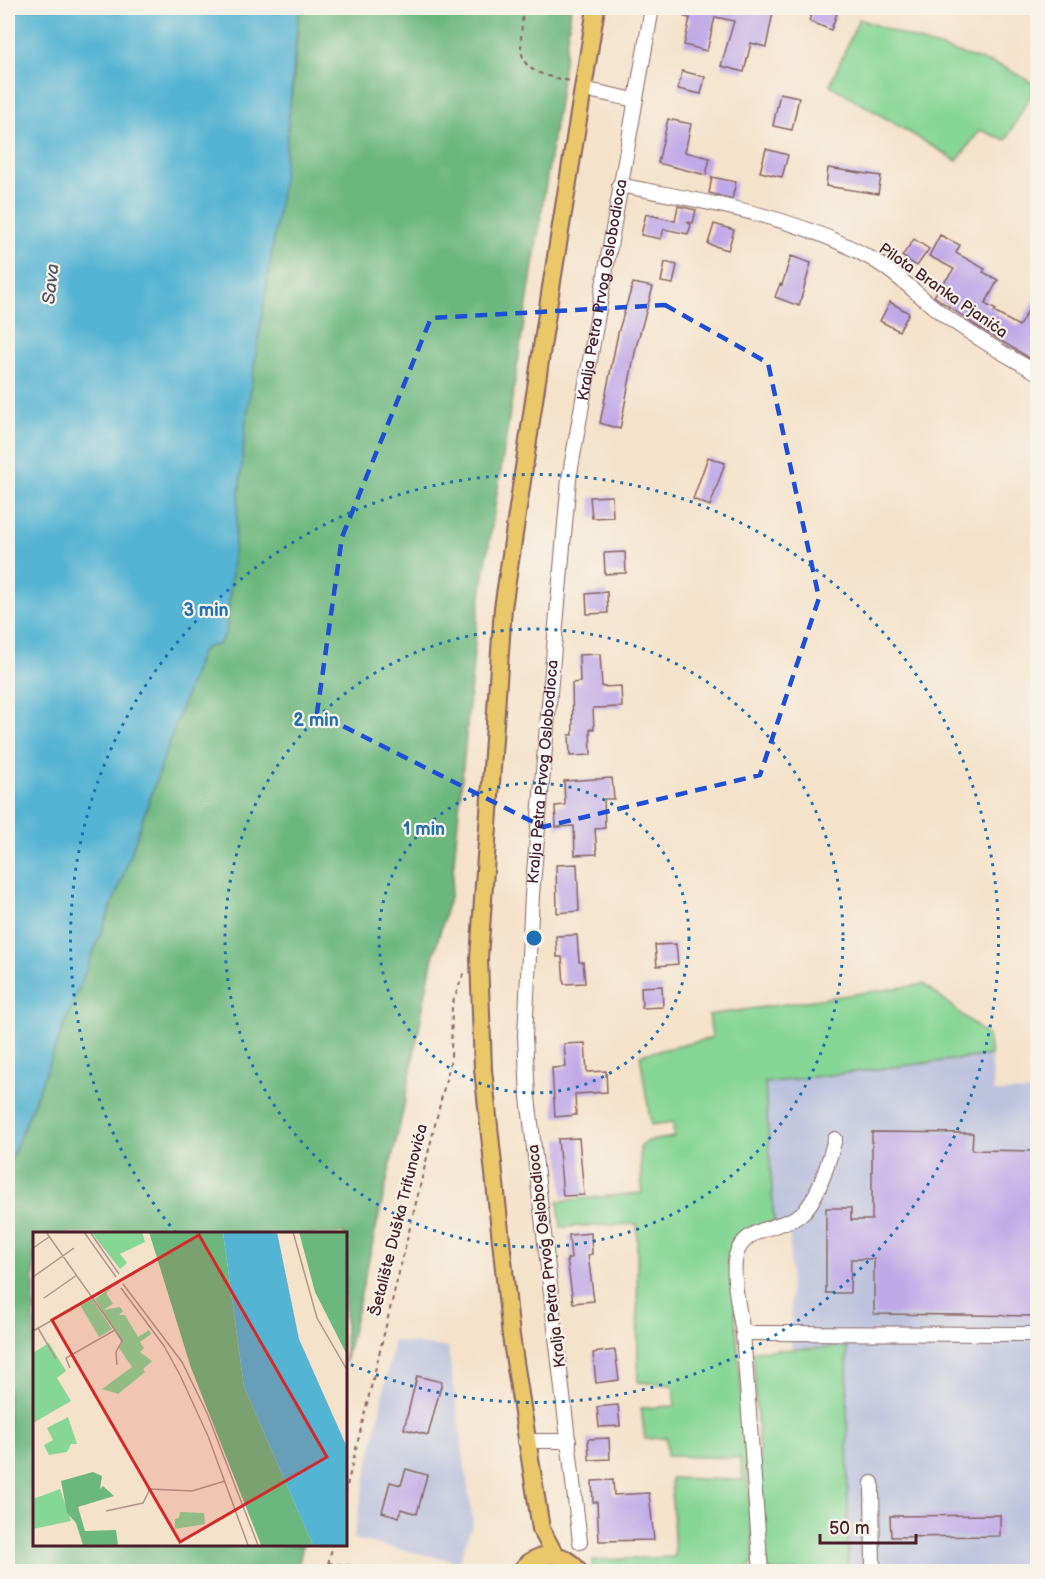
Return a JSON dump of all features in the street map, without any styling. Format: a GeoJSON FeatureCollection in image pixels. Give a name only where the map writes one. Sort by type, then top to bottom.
{"type":"FeatureCollection","features":[{"type":"Feature","properties":{"kind":"main road"},"geometry":{"type":"LineString","coordinates":[[555,1555],[541,1529],[525,1441],[511,1336],[483,1069],[479,958],[503,608],[596,8]]}},
{"type":"Feature","properties":{"kind":"main road"},"geometry":{"type":"LineString","coordinates":[[520,1572],[534,1558],[541,1529]]}},
{"type":"Feature","properties":{"kind":"main road"},"geometry":{"type":"LineString","coordinates":[[534,1558],[555,1555],[572,1562],[579,1572]]}},
{"type":"Feature","properties":{"kind":"street","name":"Kralja Petra Prvog Oslobodioca"},"geometry":{"type":"LineString","coordinates":[[580,1542],[528,1097],[525,1036],[532,895],[569,479],[652,8]]}},
{"type":"Feature","properties":{"kind":"street"},"geometry":{"type":"LineString","coordinates":[[584,86],[635,100]]}},
{"type":"Feature","properties":{"kind":"street","name":"Pilota Branka Pjanića"},"geometry":{"type":"LineString","coordinates":[[619,185],[731,207],[777,219],[871,258],[947,317],[1038,373]]}},
{"type":"Feature","properties":{"kind":"street"},"geometry":{"type":"LineString","coordinates":[[761,1572],[736,1278],[739,1248],[749,1237],[804,1212],[820,1184],[835,1139]]}},
{"type":"Feature","properties":{"kind":"street"},"geometry":{"type":"LineString","coordinates":[[742,1333],[1038,1334]]}},
{"type":"Feature","properties":{"kind":"street"},"geometry":{"type":"LineString","coordinates":[[525,1441],[569,1441]]}},
{"type":"Feature","properties":{"kind":"street"},"geometry":{"type":"LineString","coordinates":[[872,1483],[873,1572]]}},
{"type":"Feature","properties":{"kind":"path"},"geometry":{"type":"LineString","coordinates":[[523,8],[522,57],[528,68],[550,78],[584,86]]}},
{"type":"Feature","properties":{"kind":"path","name":"Šetalište Duška Trifunovića"},"geometry":{"type":"LineString","coordinates":[[346,1490],[451,1059],[452,1005],[462,975],[479,958]]}},
{"type":"Feature","properties":{"kind":"path"},"geometry":{"type":"LineString","coordinates":[[326,1572],[333,1546]]}},
{"type":"Feature","properties":{"kind":"path"},"geometry":{"type":"LineString","coordinates":[[328,1563],[413,1572]]}},
{"type":"Feature","properties":{"kind":"highlighted area"},"geometry":{"type":"Polygon","coordinates":[[[665,305],[768,363],[819,598],[760,775],[543,827],[317,713],[342,537],[431,318],[665,305]]]}},
{"type":"Feature","properties":{"kind":"shaded area"},"geometry":{"type":"Polygon","coordinates":[[[991,1055],[994,1092],[1037,1091],[1037,1571],[848,1571],[847,1347],[791,1348],[790,1237],[774,1222],[765,1083],[991,1055]]]}},
{"type":"Feature","properties":{"kind":"shaded area"},"geometry":{"type":"Polygon","coordinates":[[[394,1341],[448,1348],[473,1522],[459,1562],[353,1539],[394,1341]]]}},
{"type":"Feature","properties":{"kind":"green space"},"geometry":{"type":"Polygon","coordinates":[[[299,8],[571,8],[559,101],[477,621],[451,893],[432,961],[403,1111],[346,1359],[346,1232],[33,1232],[33,1546],[303,1546],[297,1571],[8,1572],[8,1167],[119,887],[201,652],[206,647],[218,645],[226,633],[246,420],[294,77],[299,8]]]}},
{"type":"Feature","properties":{"kind":"green space"},"geometry":{"type":"Polygon","coordinates":[[[859,19],[922,42],[1004,67],[1036,85],[1006,140],[980,130],[957,161],[830,85],[859,19]]]}},
{"type":"Feature","properties":{"kind":"green space"},"geometry":{"type":"Polygon","coordinates":[[[924,984],[988,1036],[991,1055],[765,1083],[774,1222],[742,1240],[734,1296],[754,1560],[746,1571],[592,1571],[592,1560],[675,1557],[671,1478],[743,1480],[740,1458],[667,1456],[666,1438],[645,1439],[641,1408],[675,1406],[673,1385],[638,1382],[637,1224],[561,1227],[558,1201],[642,1193],[640,1148],[644,1142],[674,1137],[673,1122],[651,1125],[640,1055],[712,1038],[709,1015],[924,984]]]}},
{"type":"Feature","properties":{"kind":"green space"},"geometry":{"type":"Polygon","coordinates":[[[847,1347],[848,1571],[771,1571],[766,1567],[753,1351],[847,1347]]]}},
{"type":"Feature","properties":{"kind":"water","name":"Sava"},"geometry":{"type":"Polygon","coordinates":[[[8,8],[299,8],[283,180],[246,420],[226,633],[218,645],[206,647],[201,652],[119,887],[8,1167],[8,8]]]}},
{"type":"Feature","properties":{"kind":"building"},"geometry":{"type":"Polygon","coordinates":[[[686,8],[774,8],[766,47],[751,43],[744,72],[721,66],[734,21],[715,17],[707,51],[684,45],[690,18],[684,17],[686,8]]]}},
{"type":"Feature","properties":{"kind":"building"},"geometry":{"type":"Polygon","coordinates":[[[814,8],[837,13],[831,30],[809,21],[814,8]]]}},
{"type":"Feature","properties":{"kind":"building"},"geometry":{"type":"Polygon","coordinates":[[[682,71],[705,77],[701,94],[678,89],[682,71]]]}},
{"type":"Feature","properties":{"kind":"building"},"geometry":{"type":"Polygon","coordinates":[[[780,93],[799,97],[792,130],[773,126],[780,93]]]}},
{"type":"Feature","properties":{"kind":"building"},"geometry":{"type":"Polygon","coordinates":[[[668,119],[691,124],[685,152],[710,158],[706,175],[658,163],[668,119]]]}},
{"type":"Feature","properties":{"kind":"building"},"geometry":{"type":"Polygon","coordinates":[[[766,149],[788,155],[782,177],[760,172],[766,149]]]}},
{"type":"Feature","properties":{"kind":"building"},"geometry":{"type":"Polygon","coordinates":[[[828,168],[881,176],[878,194],[826,186],[828,168]]]}},
{"type":"Feature","properties":{"kind":"building"},"geometry":{"type":"Polygon","coordinates":[[[712,177],[736,182],[732,199],[709,193],[712,177]]]}},
{"type":"Feature","properties":{"kind":"building"},"geometry":{"type":"Polygon","coordinates":[[[678,206],[696,210],[693,223],[687,222],[691,225],[688,234],[664,229],[661,239],[641,235],[646,214],[675,221],[678,206]]]}},
{"type":"Feature","properties":{"kind":"building"},"geometry":{"type":"Polygon","coordinates":[[[714,224],[734,230],[728,250],[708,244],[714,224]]]}},
{"type":"Feature","properties":{"kind":"building"},"geometry":{"type":"Polygon","coordinates":[[[940,235],[960,245],[956,253],[985,269],[983,272],[998,280],[985,304],[996,310],[994,312],[1019,326],[1038,293],[1038,348],[1031,359],[975,325],[934,296],[954,269],[929,256],[940,235]]]}},
{"type":"Feature","properties":{"kind":"building"},"geometry":{"type":"Polygon","coordinates":[[[914,239],[929,249],[917,266],[902,256],[914,239]]]}},
{"type":"Feature","properties":{"kind":"building"},"geometry":{"type":"Polygon","coordinates":[[[791,256],[811,263],[799,306],[775,297],[780,284],[782,285],[791,256]]]}},
{"type":"Feature","properties":{"kind":"building"},"geometry":{"type":"Polygon","coordinates":[[[665,262],[677,265],[673,284],[661,282],[665,262]]]}},
{"type":"Feature","properties":{"kind":"building"},"geometry":{"type":"Polygon","coordinates":[[[633,283],[653,287],[636,347],[620,429],[600,423],[618,333],[633,283]]]}},
{"type":"Feature","properties":{"kind":"building"},"geometry":{"type":"Polygon","coordinates":[[[890,302],[909,313],[899,331],[880,321],[890,302]]]}},
{"type":"Feature","properties":{"kind":"building"},"geometry":{"type":"Polygon","coordinates":[[[708,457],[725,463],[710,506],[693,499],[708,457]]]}},
{"type":"Feature","properties":{"kind":"building"},"geometry":{"type":"Polygon","coordinates":[[[612,496],[613,517],[592,518],[590,497],[612,496]]]}},
{"type":"Feature","properties":{"kind":"building"},"geometry":{"type":"Polygon","coordinates":[[[625,552],[626,573],[605,574],[604,553],[625,552]]]}},
{"type":"Feature","properties":{"kind":"building"},"geometry":{"type":"Polygon","coordinates":[[[607,592],[608,613],[587,614],[586,594],[607,592]]]}},
{"type":"Feature","properties":{"kind":"building"},"geometry":{"type":"Polygon","coordinates":[[[600,654],[602,687],[621,686],[622,707],[593,708],[594,729],[590,729],[591,755],[570,756],[569,735],[573,735],[572,683],[580,682],[579,655],[600,654]]]}},
{"type":"Feature","properties":{"kind":"building"},"geometry":{"type":"Polygon","coordinates":[[[612,778],[614,799],[604,799],[605,828],[595,829],[597,854],[575,855],[574,826],[556,827],[555,806],[565,805],[564,781],[612,778]]]}},
{"type":"Feature","properties":{"kind":"building"},"geometry":{"type":"Polygon","coordinates":[[[577,864],[579,911],[557,913],[556,865],[577,864]]]}},
{"type":"Feature","properties":{"kind":"building"},"geometry":{"type":"Polygon","coordinates":[[[577,935],[579,962],[583,962],[585,983],[564,984],[562,957],[557,957],[556,936],[577,935]]]}},
{"type":"Feature","properties":{"kind":"building"},"geometry":{"type":"Polygon","coordinates":[[[676,944],[678,964],[657,966],[655,945],[676,944]]]}},
{"type":"Feature","properties":{"kind":"building"},"geometry":{"type":"Polygon","coordinates":[[[662,986],[663,1007],[642,1008],[641,987],[662,986]]]}},
{"type":"Feature","properties":{"kind":"building"},"geometry":{"type":"Polygon","coordinates":[[[585,1043],[587,1072],[606,1071],[607,1092],[575,1094],[576,1115],[555,1117],[552,1068],[566,1067],[564,1044],[585,1043]]]}},
{"type":"Feature","properties":{"kind":"building"},"geometry":{"type":"Polygon","coordinates":[[[872,1132],[973,1133],[972,1150],[1038,1151],[1038,1316],[874,1314],[874,1259],[851,1259],[850,1293],[826,1293],[826,1208],[851,1208],[851,1220],[872,1220],[872,1132]]]}},
{"type":"Feature","properties":{"kind":"building"},"geometry":{"type":"Polygon","coordinates":[[[579,1138],[584,1195],[563,1196],[558,1139],[579,1138]]]}},
{"type":"Feature","properties":{"kind":"building"},"geometry":{"type":"Polygon","coordinates":[[[591,1233],[592,1254],[588,1255],[594,1301],[573,1303],[567,1259],[571,1259],[569,1235],[591,1233]]]}},
{"type":"Feature","properties":{"kind":"building"},"geometry":{"type":"Polygon","coordinates":[[[615,1350],[619,1380],[596,1383],[593,1353],[615,1350]]]}},
{"type":"Feature","properties":{"kind":"building"},"geometry":{"type":"Polygon","coordinates":[[[417,1376],[442,1382],[428,1435],[404,1429],[417,1376]]]}},
{"type":"Feature","properties":{"kind":"building"},"geometry":{"type":"Polygon","coordinates":[[[618,1405],[620,1426],[599,1427],[597,1407],[618,1405]]]}},
{"type":"Feature","properties":{"kind":"building"},"geometry":{"type":"Polygon","coordinates":[[[609,1438],[610,1459],[589,1460],[588,1439],[609,1438]]]}},
{"type":"Feature","properties":{"kind":"building"},"geometry":{"type":"Polygon","coordinates":[[[406,1469],[427,1475],[417,1514],[401,1509],[399,1517],[382,1512],[390,1482],[401,1485],[406,1469]]]}},
{"type":"Feature","properties":{"kind":"building"},"geometry":{"type":"Polygon","coordinates":[[[613,1480],[614,1495],[649,1493],[654,1540],[599,1541],[597,1502],[593,1502],[592,1481],[613,1480]]]}},
{"type":"Feature","properties":{"kind":"building"},"geometry":{"type":"Polygon","coordinates":[[[1000,1515],[1000,1536],[891,1537],[890,1516],[1000,1515]]]}}]}
